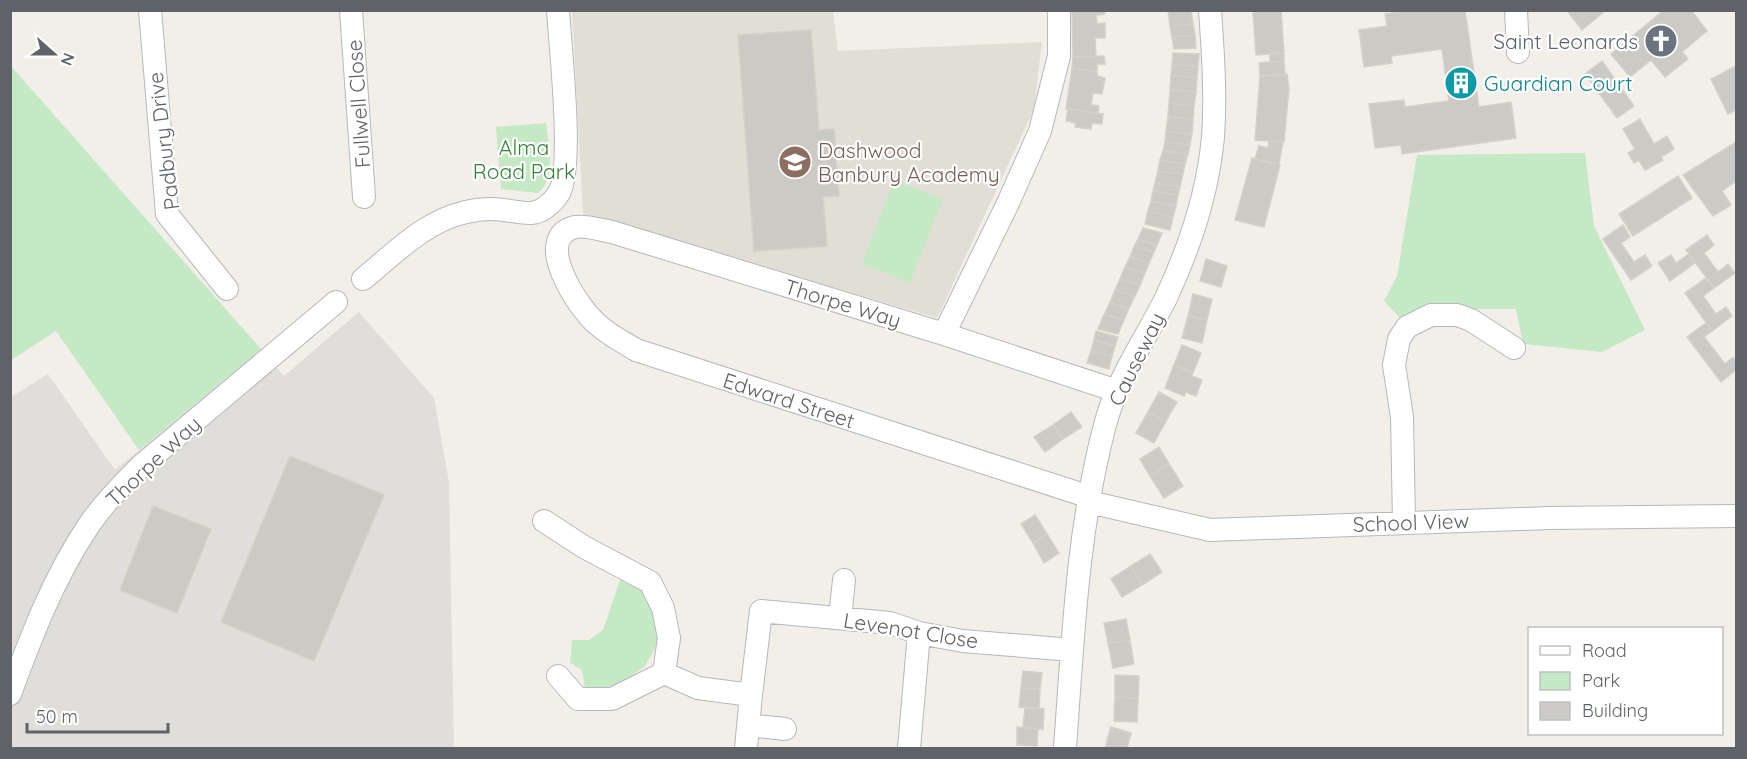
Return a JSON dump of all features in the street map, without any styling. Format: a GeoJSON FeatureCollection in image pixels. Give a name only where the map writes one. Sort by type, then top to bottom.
{"type":"FeatureCollection","features":[{"type":"Feature","properties":{"kind":"street","name":"Padbury Drive"},"geometry":{"type":"LineString","coordinates":[[150,10],[167,214],[227,289]]}},
{"type":"Feature","properties":{"kind":"street","name":"Fullwell Close"},"geometry":{"type":"LineString","coordinates":[[351,10],[364,196]]}},
{"type":"Feature","properties":{"kind":"street"},"geometry":{"type":"LineString","coordinates":[[363,279],[422,231],[443,219],[465,212],[487,209],[528,214],[545,208],[559,192],[565,165],[558,10]]}},
{"type":"Feature","properties":{"kind":"street"},"geometry":{"type":"LineString","coordinates":[[944,334],[1009,201],[1040,131],[1059,56],[1059,10]]}},
{"type":"Feature","properties":{"kind":"street","name":"Causeway"},"geometry":{"type":"LineString","coordinates":[[1065,748],[1082,552],[1104,432],[1117,391],[1166,297],[1192,231],[1205,183],[1213,127],[1214,64],[1210,10]]}},
{"type":"Feature","properties":{"kind":"street"},"geometry":{"type":"LineString","coordinates":[[1516,10],[1518,52]]}},
{"type":"Feature","properties":{"kind":"street","name":"Thorpe Way"},"geometry":{"type":"LineString","coordinates":[[567,230],[577,227],[612,232],[944,334],[1117,391]]}},
{"type":"Feature","properties":{"kind":"street","name":"Edward Street"},"geometry":{"type":"LineString","coordinates":[[567,230],[557,247],[557,258],[570,290],[596,324],[636,350],[1090,500]]}},
{"type":"Feature","properties":{"kind":"street","name":"Thorpe Way"},"geometry":{"type":"LineString","coordinates":[[10,694],[43,610],[66,564],[88,526],[113,494],[141,466],[336,302]]}},
{"type":"Feature","properties":{"kind":"street"},"geometry":{"type":"LineString","coordinates":[[1404,522],[1402,417],[1394,365],[1399,339],[1407,327],[1431,315],[1457,315],[1471,320],[1514,348]]}},
{"type":"Feature","properties":{"kind":"street","name":"School View"},"geometry":{"type":"LineString","coordinates":[[1090,500],[1210,530],[1549,518],[1737,516]]}},
{"type":"Feature","properties":{"kind":"street"},"geometry":{"type":"LineString","coordinates":[[544,521],[584,547],[650,582],[663,608],[669,638],[664,673]]}},
{"type":"Feature","properties":{"kind":"street"},"geometry":{"type":"LineString","coordinates":[[840,618],[844,580]]}},
{"type":"Feature","properties":{"kind":"street","name":"Levenot Close"},"geometry":{"type":"LineString","coordinates":[[746,748],[761,611],[890,623],[919,633],[963,641],[1072,650]]}},
{"type":"Feature","properties":{"kind":"street"},"geometry":{"type":"LineString","coordinates":[[909,748],[919,633]]}},
{"type":"Feature","properties":{"kind":"street"},"geometry":{"type":"LineString","coordinates":[[558,676],[578,699],[612,699],[664,673]]}},
{"type":"Feature","properties":{"kind":"street"},"geometry":{"type":"LineString","coordinates":[[664,673],[698,688],[751,695]]}},
{"type":"Feature","properties":{"kind":"street"},"geometry":{"type":"LineString","coordinates":[[748,725],[785,729]]}},
{"type":"Feature","properties":{"kind":"shaded area","name":"Dashwood Banbury Academy"},"geometry":{"type":"Polygon","coordinates":[[[572,11],[833,11],[838,51],[1042,42],[1034,109],[937,318],[583,214],[572,11]]]}},
{"type":"Feature","properties":{"kind":"shaded area"},"geometry":{"type":"Polygon","coordinates":[[[359,312],[434,398],[449,482],[454,748],[11,748],[11,397],[48,374],[115,470],[261,349],[284,376],[359,312]]]}},
{"type":"Feature","properties":{"kind":"green space"},"geometry":{"type":"Polygon","coordinates":[[[10,65],[261,349],[139,450],[56,331],[11,360],[10,65]]]}},
{"type":"Feature","properties":{"kind":"green space","name":"Alma Road Park"},"geometry":{"type":"Polygon","coordinates":[[[546,123],[550,161],[548,179],[544,187],[538,193],[501,189],[496,127],[546,123]]]}},
{"type":"Feature","properties":{"kind":"green space"},"geometry":{"type":"Polygon","coordinates":[[[1585,153],[1594,226],[1645,330],[1602,352],[1523,344],[1516,309],[1424,309],[1403,321],[1384,301],[1397,276],[1417,155],[1585,153]]]}},
{"type":"Feature","properties":{"kind":"green space"},"geometry":{"type":"Polygon","coordinates":[[[894,180],[943,199],[910,283],[862,264],[894,180]]]}},
{"type":"Feature","properties":{"kind":"green space"},"geometry":{"type":"Polygon","coordinates":[[[620,580],[645,592],[658,619],[657,645],[645,666],[623,683],[599,689],[585,688],[582,670],[570,663],[572,640],[589,640],[603,630],[620,580]]]}},
{"type":"Feature","properties":{"kind":"building"},"geometry":{"type":"Polygon","coordinates":[[[1072,10],[1104,10],[1105,14],[1096,15],[1097,24],[1105,23],[1105,38],[1095,38],[1096,56],[1073,57],[1072,10]]]}},
{"type":"Feature","properties":{"kind":"building"},"geometry":{"type":"Polygon","coordinates":[[[1191,10],[1193,24],[1170,26],[1168,11],[1191,10]]]}},
{"type":"Feature","properties":{"kind":"building"},"geometry":{"type":"Polygon","coordinates":[[[1253,10],[1281,10],[1284,53],[1256,55],[1253,10]]]}},
{"type":"Feature","properties":{"kind":"building","name":"Guardian Court"},"geometry":{"type":"Polygon","coordinates":[[[1413,10],[1465,10],[1479,107],[1511,102],[1516,138],[1402,154],[1401,145],[1375,148],[1369,104],[1404,100],[1405,107],[1449,101],[1442,49],[1391,56],[1392,63],[1364,67],[1359,30],[1387,26],[1385,14],[1413,10]]]}},
{"type":"Feature","properties":{"kind":"building"},"geometry":{"type":"Polygon","coordinates":[[[1569,10],[1606,10],[1582,30],[1568,12],[1569,10]]]}},
{"type":"Feature","properties":{"kind":"building","name":"Saint Leonards"},"geometry":{"type":"Polygon","coordinates":[[[1664,10],[1691,10],[1707,31],[1682,52],[1688,59],[1665,77],[1651,60],[1630,77],[1611,54],[1664,10]]]}},
{"type":"Feature","properties":{"kind":"building"},"geometry":{"type":"Polygon","coordinates":[[[1193,24],[1195,35],[1172,37],[1170,26],[1193,24]]]}},
{"type":"Feature","properties":{"kind":"building"},"geometry":{"type":"Polygon","coordinates":[[[811,30],[819,130],[834,129],[839,196],[823,197],[827,246],[754,251],[738,35],[811,30]]]}},
{"type":"Feature","properties":{"kind":"building"},"geometry":{"type":"Polygon","coordinates":[[[1195,35],[1196,48],[1174,49],[1172,37],[1195,35]]]}},
{"type":"Feature","properties":{"kind":"building"},"geometry":{"type":"Polygon","coordinates":[[[1173,53],[1199,54],[1198,66],[1172,65],[1173,53]]]}},
{"type":"Feature","properties":{"kind":"building"},"geometry":{"type":"Polygon","coordinates":[[[1270,53],[1284,53],[1284,62],[1270,62],[1270,53]]]}},
{"type":"Feature","properties":{"kind":"building"},"geometry":{"type":"Polygon","coordinates":[[[1104,56],[1105,64],[1097,64],[1097,72],[1072,68],[1073,57],[1104,56]]]}},
{"type":"Feature","properties":{"kind":"building"},"geometry":{"type":"Polygon","coordinates":[[[1602,61],[1634,106],[1617,118],[1585,74],[1602,61]]]}},
{"type":"Feature","properties":{"kind":"building"},"geometry":{"type":"Polygon","coordinates":[[[1284,62],[1285,75],[1260,76],[1259,63],[1284,62]]]}},
{"type":"Feature","properties":{"kind":"building"},"geometry":{"type":"Polygon","coordinates":[[[1172,65],[1198,66],[1197,77],[1171,76],[1172,65]]]}},
{"type":"Feature","properties":{"kind":"building"},"geometry":{"type":"Polygon","coordinates":[[[1736,66],[1736,110],[1728,114],[1711,79],[1736,66]]]}},
{"type":"Feature","properties":{"kind":"building"},"geometry":{"type":"Polygon","coordinates":[[[1072,68],[1097,72],[1097,76],[1105,78],[1102,94],[1093,93],[1091,105],[1099,106],[1098,113],[1066,109],[1072,68]]]}},
{"type":"Feature","properties":{"kind":"building"},"geometry":{"type":"Polygon","coordinates":[[[1287,74],[1289,88],[1284,142],[1255,140],[1260,76],[1287,74]]]}},
{"type":"Feature","properties":{"kind":"building"},"geometry":{"type":"Polygon","coordinates":[[[1171,76],[1197,77],[1196,92],[1170,90],[1171,76]]]}},
{"type":"Feature","properties":{"kind":"building"},"geometry":{"type":"Polygon","coordinates":[[[1170,90],[1196,92],[1194,106],[1169,103],[1170,90]]]}},
{"type":"Feature","properties":{"kind":"building"},"geometry":{"type":"Polygon","coordinates":[[[1169,103],[1194,106],[1193,119],[1168,117],[1169,103]]]}},
{"type":"Feature","properties":{"kind":"building"},"geometry":{"type":"Polygon","coordinates":[[[1068,109],[1103,114],[1102,124],[1092,123],[1091,129],[1075,127],[1076,123],[1066,121],[1068,109]]]}},
{"type":"Feature","properties":{"kind":"building"},"geometry":{"type":"Polygon","coordinates":[[[1168,117],[1193,119],[1192,134],[1166,131],[1168,117]]]}},
{"type":"Feature","properties":{"kind":"building"},"geometry":{"type":"Polygon","coordinates":[[[1640,119],[1654,144],[1667,136],[1674,149],[1661,157],[1663,160],[1645,170],[1639,160],[1634,163],[1628,153],[1635,149],[1623,129],[1640,119]]]}},
{"type":"Feature","properties":{"kind":"building"},"geometry":{"type":"Polygon","coordinates":[[[1166,131],[1192,134],[1190,145],[1165,142],[1166,131]]]}},
{"type":"Feature","properties":{"kind":"building"},"geometry":{"type":"Polygon","coordinates":[[[1269,141],[1283,142],[1279,164],[1255,159],[1259,146],[1268,148],[1269,141]]]}},
{"type":"Feature","properties":{"kind":"building"},"geometry":{"type":"Polygon","coordinates":[[[1165,142],[1190,145],[1188,154],[1163,151],[1165,142]]]}},
{"type":"Feature","properties":{"kind":"building"},"geometry":{"type":"Polygon","coordinates":[[[1736,142],[1736,181],[1722,191],[1731,205],[1713,216],[1683,175],[1736,142]]]}},
{"type":"Feature","properties":{"kind":"building"},"geometry":{"type":"Polygon","coordinates":[[[1163,151],[1188,154],[1185,164],[1160,160],[1163,151]]]}},
{"type":"Feature","properties":{"kind":"building"},"geometry":{"type":"Polygon","coordinates":[[[1252,158],[1280,165],[1264,227],[1235,220],[1252,158]]]}},
{"type":"Feature","properties":{"kind":"building"},"geometry":{"type":"Polygon","coordinates":[[[1160,160],[1185,164],[1183,174],[1158,171],[1160,160]]]}},
{"type":"Feature","properties":{"kind":"building"},"geometry":{"type":"Polygon","coordinates":[[[1158,171],[1183,174],[1180,187],[1155,183],[1158,171]]]}},
{"type":"Feature","properties":{"kind":"building"},"geometry":{"type":"Polygon","coordinates":[[[1678,176],[1692,198],[1633,236],[1619,214],[1678,176]]]}},
{"type":"Feature","properties":{"kind":"building"},"geometry":{"type":"Polygon","coordinates":[[[1155,183],[1180,187],[1178,195],[1153,191],[1155,183]]]}},
{"type":"Feature","properties":{"kind":"building"},"geometry":{"type":"Polygon","coordinates":[[[1153,191],[1178,195],[1176,206],[1151,201],[1153,191]]]}},
{"type":"Feature","properties":{"kind":"building"},"geometry":{"type":"Polygon","coordinates":[[[1151,201],[1176,206],[1173,217],[1148,211],[1151,201]]]}},
{"type":"Feature","properties":{"kind":"building"},"geometry":{"type":"Polygon","coordinates":[[[1148,211],[1173,217],[1170,230],[1145,224],[1148,211]]]}},
{"type":"Feature","properties":{"kind":"building"},"geometry":{"type":"Polygon","coordinates":[[[1623,225],[1630,237],[1621,243],[1634,262],[1645,255],[1652,266],[1631,280],[1603,239],[1623,225]]]}},
{"type":"Feature","properties":{"kind":"building"},"geometry":{"type":"Polygon","coordinates":[[[1143,228],[1162,233],[1157,245],[1138,239],[1143,228]]]}},
{"type":"Feature","properties":{"kind":"building"},"geometry":{"type":"Polygon","coordinates":[[[1707,235],[1714,245],[1704,253],[1718,272],[1728,264],[1735,273],[1714,288],[1686,250],[1707,235]]]}},
{"type":"Feature","properties":{"kind":"building"},"geometry":{"type":"Polygon","coordinates":[[[1138,239],[1157,245],[1154,252],[1134,247],[1138,239]]]}},
{"type":"Feature","properties":{"kind":"building"},"geometry":{"type":"Polygon","coordinates":[[[1134,247],[1154,252],[1149,263],[1130,257],[1134,247]]]}},
{"type":"Feature","properties":{"kind":"building"},"geometry":{"type":"Polygon","coordinates":[[[1689,254],[1695,263],[1670,281],[1658,263],[1671,255],[1676,263],[1689,254]]]}},
{"type":"Feature","properties":{"kind":"building"},"geometry":{"type":"Polygon","coordinates":[[[1130,257],[1149,263],[1145,273],[1125,267],[1130,257]]]}},
{"type":"Feature","properties":{"kind":"building"},"geometry":{"type":"Polygon","coordinates":[[[1206,259],[1227,266],[1221,287],[1200,281],[1206,259]]]}},
{"type":"Feature","properties":{"kind":"building"},"geometry":{"type":"Polygon","coordinates":[[[1125,267],[1145,273],[1140,285],[1120,279],[1125,267]]]}},
{"type":"Feature","properties":{"kind":"building"},"geometry":{"type":"Polygon","coordinates":[[[1706,278],[1714,288],[1703,296],[1716,314],[1726,307],[1732,316],[1712,331],[1685,293],[1706,278]]]}},
{"type":"Feature","properties":{"kind":"building"},"geometry":{"type":"Polygon","coordinates":[[[1120,279],[1140,285],[1135,296],[1115,290],[1120,279]]]}},
{"type":"Feature","properties":{"kind":"building"},"geometry":{"type":"Polygon","coordinates":[[[1115,290],[1135,296],[1129,308],[1110,303],[1115,290]]]}},
{"type":"Feature","properties":{"kind":"building"},"geometry":{"type":"Polygon","coordinates":[[[1193,294],[1212,299],[1207,320],[1188,316],[1193,294]]]}},
{"type":"Feature","properties":{"kind":"building"},"geometry":{"type":"Polygon","coordinates":[[[1110,303],[1129,308],[1124,320],[1104,315],[1110,303]]]}},
{"type":"Feature","properties":{"kind":"building"},"geometry":{"type":"Polygon","coordinates":[[[1104,315],[1124,320],[1118,334],[1098,329],[1104,315]]]}},
{"type":"Feature","properties":{"kind":"building"},"geometry":{"type":"Polygon","coordinates":[[[1188,316],[1207,320],[1202,343],[1182,338],[1188,316]]]}},
{"type":"Feature","properties":{"kind":"building"},"geometry":{"type":"Polygon","coordinates":[[[1706,323],[1712,331],[1704,337],[1725,364],[1733,357],[1736,361],[1736,370],[1721,382],[1687,337],[1706,323]]]}},
{"type":"Feature","properties":{"kind":"building"},"geometry":{"type":"Polygon","coordinates":[[[1096,331],[1118,337],[1115,346],[1094,340],[1096,331]]]}},
{"type":"Feature","properties":{"kind":"building"},"geometry":{"type":"Polygon","coordinates":[[[1094,340],[1115,346],[1112,356],[1091,351],[1094,340]]]}},
{"type":"Feature","properties":{"kind":"building"},"geometry":{"type":"Polygon","coordinates":[[[1182,345],[1201,353],[1193,373],[1174,365],[1182,345]]]}},
{"type":"Feature","properties":{"kind":"building"},"geometry":{"type":"Polygon","coordinates":[[[1091,351],[1112,356],[1109,369],[1087,363],[1091,351]]]}},
{"type":"Feature","properties":{"kind":"building"},"geometry":{"type":"Polygon","coordinates":[[[1174,365],[1193,373],[1192,376],[1202,380],[1196,396],[1186,392],[1184,396],[1165,388],[1174,365]]]}},
{"type":"Feature","properties":{"kind":"building"},"geometry":{"type":"Polygon","coordinates":[[[1159,392],[1177,402],[1166,421],[1148,412],[1159,392]]]}},
{"type":"Feature","properties":{"kind":"building"},"geometry":{"type":"Polygon","coordinates":[[[1071,412],[1082,427],[1063,439],[1053,425],[1071,412]]]}},
{"type":"Feature","properties":{"kind":"building"},"geometry":{"type":"Polygon","coordinates":[[[1148,412],[1166,421],[1154,443],[1136,433],[1148,412]]]}},
{"type":"Feature","properties":{"kind":"building"},"geometry":{"type":"Polygon","coordinates":[[[1053,425],[1063,439],[1045,452],[1034,437],[1053,425]]]}},
{"type":"Feature","properties":{"kind":"building"},"geometry":{"type":"Polygon","coordinates":[[[1159,447],[1169,464],[1150,476],[1140,459],[1159,447]]]}},
{"type":"Feature","properties":{"kind":"building"},"geometry":{"type":"Polygon","coordinates":[[[290,456],[384,495],[314,661],[221,622],[290,456]]]}},
{"type":"Feature","properties":{"kind":"building"},"geometry":{"type":"Polygon","coordinates":[[[1169,464],[1183,486],[1164,498],[1150,476],[1169,464]]]}},
{"type":"Feature","properties":{"kind":"building"},"geometry":{"type":"Polygon","coordinates":[[[153,506],[211,529],[177,613],[120,590],[153,506]]]}},
{"type":"Feature","properties":{"kind":"building"},"geometry":{"type":"Polygon","coordinates":[[[1035,515],[1047,534],[1033,543],[1021,524],[1035,515]]]}},
{"type":"Feature","properties":{"kind":"building"},"geometry":{"type":"Polygon","coordinates":[[[1047,534],[1059,553],[1044,563],[1033,543],[1047,534]]]}},
{"type":"Feature","properties":{"kind":"building"},"geometry":{"type":"Polygon","coordinates":[[[1150,554],[1162,572],[1142,585],[1131,566],[1150,554]]]}},
{"type":"Feature","properties":{"kind":"building"},"geometry":{"type":"Polygon","coordinates":[[[1131,566],[1142,585],[1122,597],[1111,579],[1131,566]]]}},
{"type":"Feature","properties":{"kind":"building"},"geometry":{"type":"Polygon","coordinates":[[[1126,619],[1130,640],[1108,643],[1104,623],[1126,619]]]}},
{"type":"Feature","properties":{"kind":"building"},"geometry":{"type":"Polygon","coordinates":[[[1130,640],[1134,664],[1113,668],[1108,643],[1130,640]]]}},
{"type":"Feature","properties":{"kind":"building"},"geometry":{"type":"Polygon","coordinates":[[[1023,671],[1042,673],[1040,689],[1021,688],[1023,671]]]}},
{"type":"Feature","properties":{"kind":"building"},"geometry":{"type":"Polygon","coordinates":[[[1115,675],[1139,676],[1138,698],[1115,697],[1115,675]]]}},
{"type":"Feature","properties":{"kind":"building"},"geometry":{"type":"Polygon","coordinates":[[[1021,688],[1040,689],[1039,709],[1019,707],[1021,688]]]}},
{"type":"Feature","properties":{"kind":"building"},"geometry":{"type":"Polygon","coordinates":[[[1115,697],[1138,698],[1137,722],[1114,721],[1115,697]]]}},
{"type":"Feature","properties":{"kind":"building"},"geometry":{"type":"Polygon","coordinates":[[[1025,707],[1044,709],[1043,729],[1023,727],[1025,707]]]}},
{"type":"Feature","properties":{"kind":"building"},"geometry":{"type":"Polygon","coordinates":[[[1017,727],[1038,729],[1037,746],[1017,745],[1017,727]]]}},
{"type":"Feature","properties":{"kind":"building"},"geometry":{"type":"Polygon","coordinates":[[[1111,727],[1131,733],[1127,748],[1105,748],[1111,727]]]}},
{"type":"Feature","properties":{"kind":"place","name":"Saint Leonards"},"geometry":{"type":"Point","coordinates":[1661,41]}},
{"type":"Feature","properties":{"kind":"place","name":"Guardian Court"},"geometry":{"type":"Point","coordinates":[1461,83]}},
{"type":"Feature","properties":{"kind":"place","name":"Dashwood Banbury Academy"},"geometry":{"type":"Point","coordinates":[795,162]}}]}
